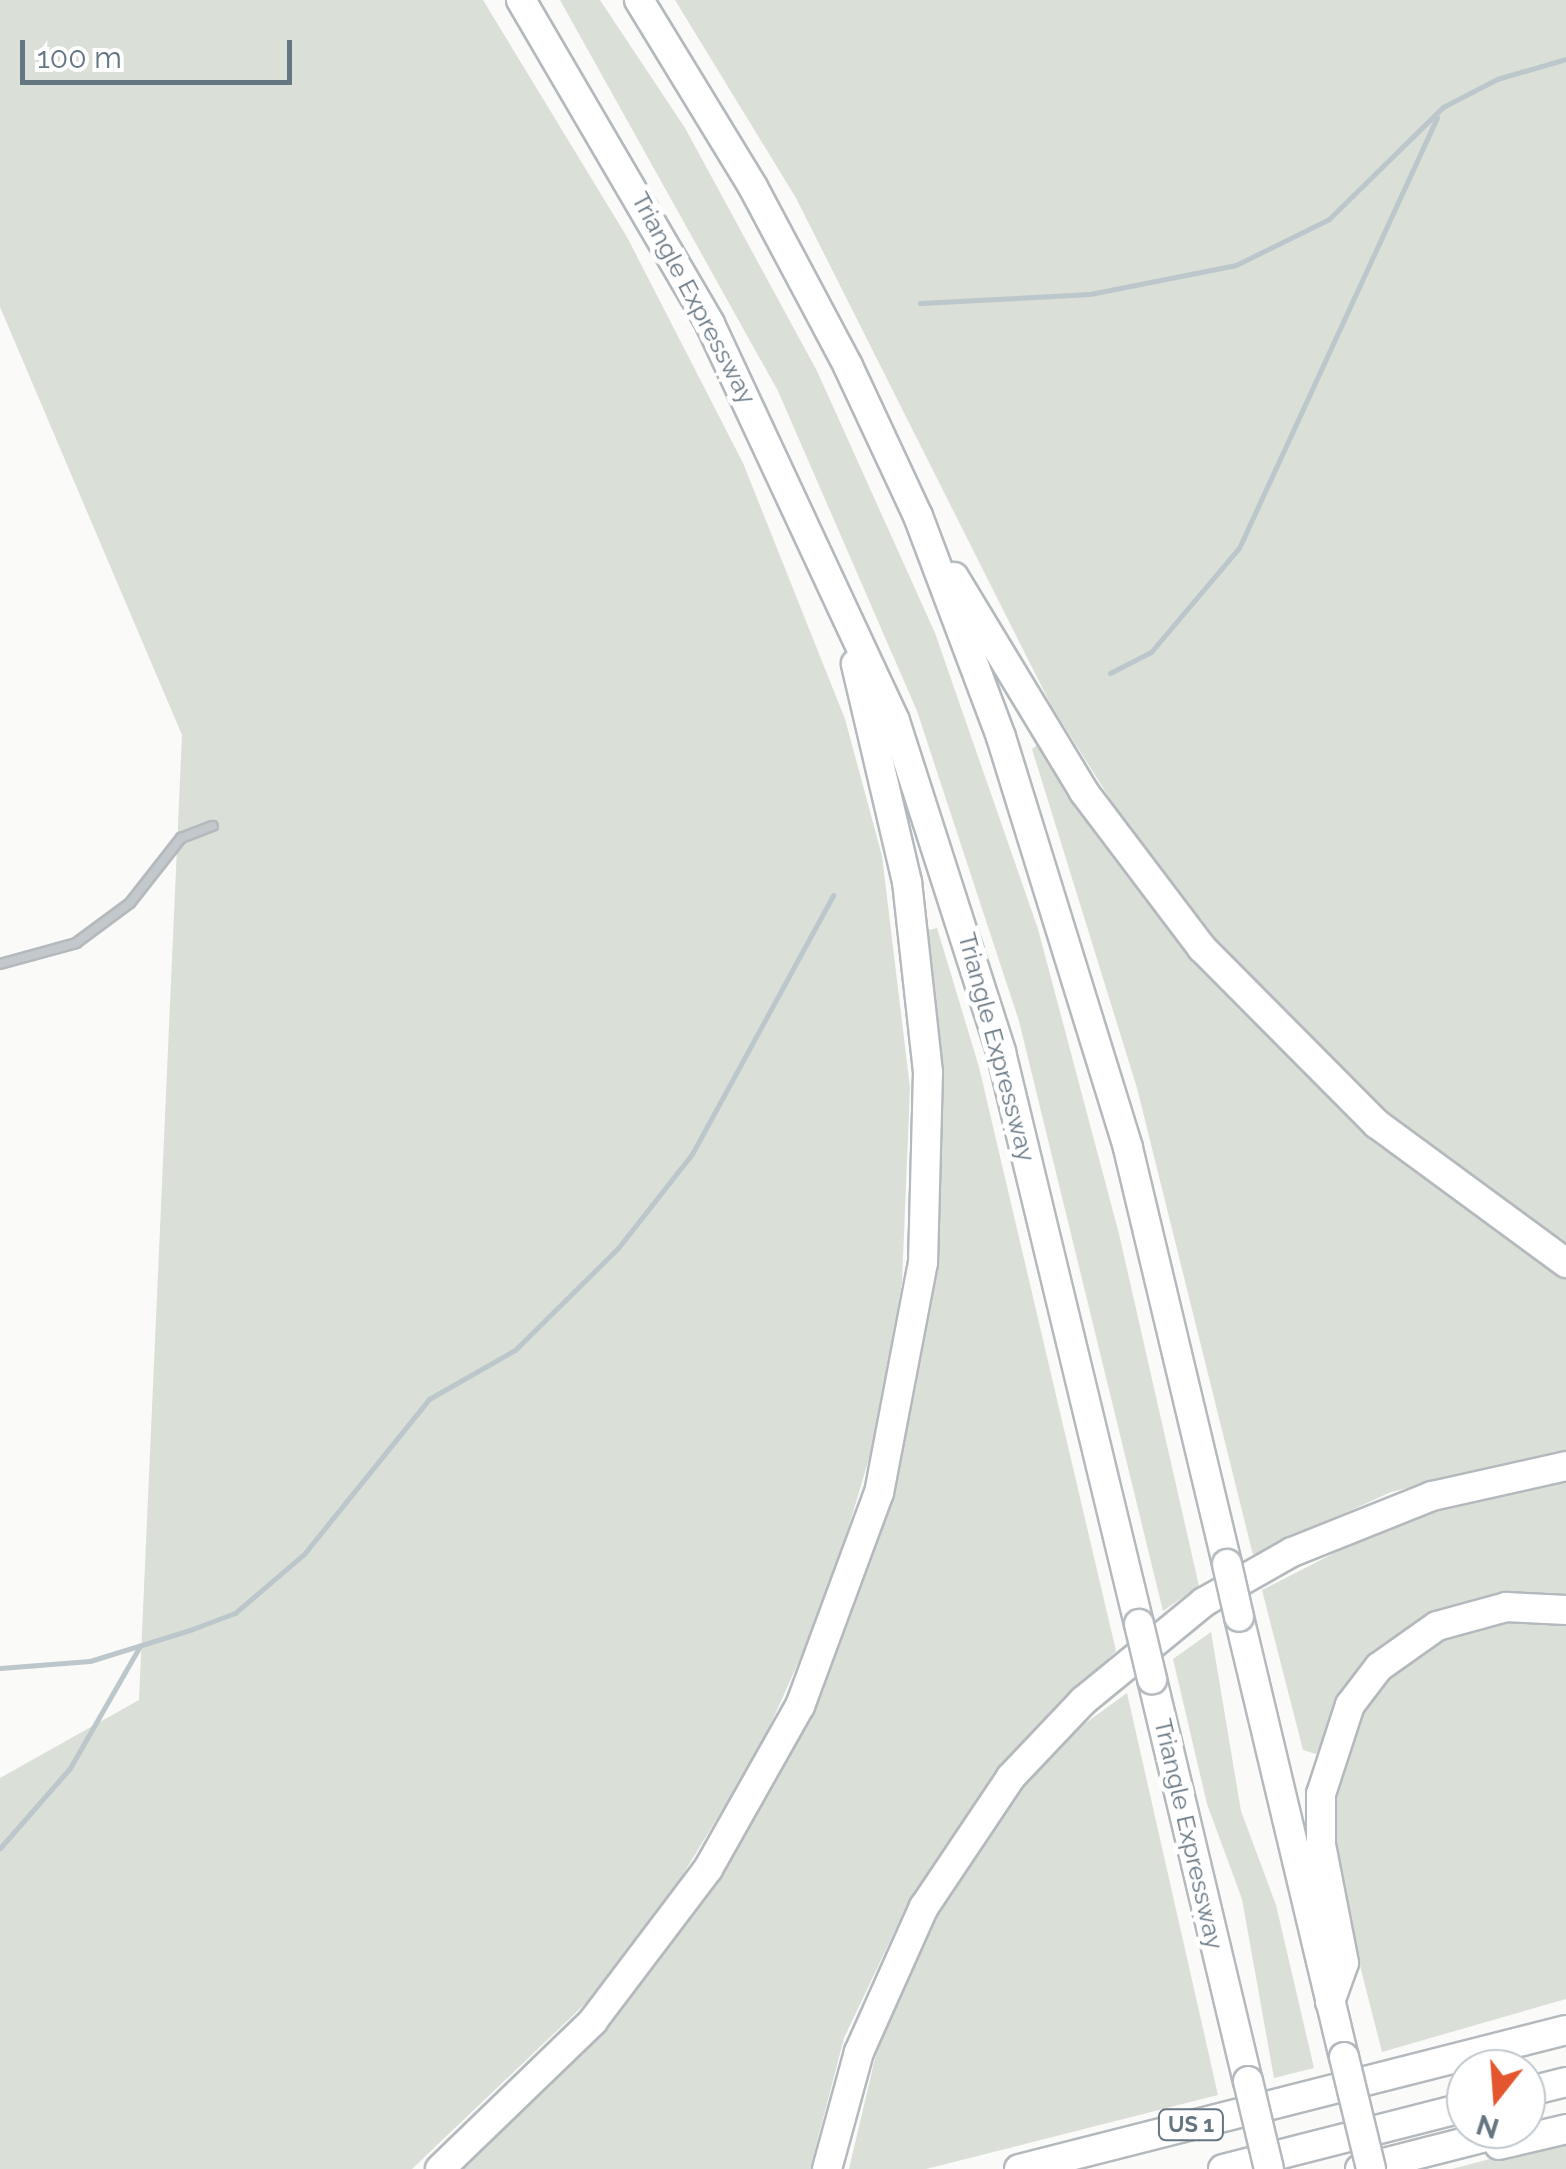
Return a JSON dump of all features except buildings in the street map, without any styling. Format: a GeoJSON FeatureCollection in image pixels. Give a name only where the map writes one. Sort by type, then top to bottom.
{"type":"FeatureCollection","features":[{"type":"Feature","properties":{"kind":"highway","name":"Triangle Expressway"},"geometry":{"type":"LineString","coordinates":[[521,0],[710,324],[837,590],[912,768],[974,956],[1139,1624],[1268,2169]]}},
{"type":"Feature","properties":{"kind":"highway"},"geometry":{"type":"LineString","coordinates":[[639,0],[802,276],[918,516],[1084,792],[1202,948],[1378,1124],[1566,1263]]}},
{"type":"Feature","properties":{"kind":"highway"},"geometry":{"type":"LineString","coordinates":[[918,516],[1075,966],[1128,1148],[1370,2169]]}},
{"type":"Feature","properties":{"kind":"highway"},"geometry":{"type":"LineString","coordinates":[[440,2169],[592,2021],[708,1869],[819,1664],[891,1448],[927,1217],[925,1023],[903,865],[837,590]]}},
{"type":"Feature","properties":{"kind":"highway"},"geometry":{"type":"LineString","coordinates":[[827,2169],[859,2052],[924,1907],[1011,1777],[1082,1701],[1204,1602],[1292,1552],[1432,1496],[1566,1466]]}},
{"type":"Feature","properties":{"kind":"highway"},"geometry":{"type":"LineString","coordinates":[[1330,2002],[1344,1963],[1321,1845],[1321,1794],[1350,1705],[1397,1651],[1437,1626],[1506,1606],[1566,1610]]}},
{"type":"Feature","properties":{"kind":"highway"},"geometry":{"type":"LineString","coordinates":[[1362,2082],[1390,2060],[1566,2014]]}},
{"type":"Feature","properties":{"kind":"highway","name":"US 1"},"geometry":{"type":"LineString","coordinates":[[1019,2169],[1566,2030]]}},
{"type":"Feature","properties":{"kind":"highway","name":"US 1"},"geometry":{"type":"LineString","coordinates":[[1223,2169],[1446,2112]]}},
{"type":"Feature","properties":{"kind":"highway"},"geometry":{"type":"LineString","coordinates":[[1424,2153],[1459,2154],[1566,2129]]}},
{"type":"Feature","properties":{"kind":"highway"},"geometry":{"type":"LineString","coordinates":[[1360,2169],[1446,2147]]}},
{"type":"Feature","properties":{"kind":"lane"},"geometry":{"type":"LineString","coordinates":[[0,964],[76,943],[130,903],[181,838],[213,826]]}},
{"type":"Feature","properties":{"kind":"shaded area"},"geometry":{"type":"Polygon","coordinates":[[[0,0],[483,0],[627,237],[743,463],[845,719],[882,856],[910,1088],[902,1282],[879,1425],[828,1596],[760,1748],[666,1902],[587,2002],[412,2169],[0,2169],[0,1778],[139,1700],[182,735],[0,307],[0,0]]]}},
{"type":"Feature","properties":{"kind":"shaded area"},"geometry":{"type":"Polygon","coordinates":[[[560,0],[600,0],[685,128],[817,371],[935,633],[1038,929],[1119,1234],[1199,1586],[1163,1611],[1019,1021],[917,711],[778,391],[560,0]]]}},
{"type":"Feature","properties":{"kind":"shaded area"},"geometry":{"type":"Polygon","coordinates":[[[675,0],[1566,0],[1566,1248],[1419,1143],[1342,1076],[1215,948],[1148,859],[1052,707],[796,198],[675,0]]]}},
{"type":"Feature","properties":{"kind":"shaded area"},"geometry":{"type":"Polygon","coordinates":[[[1041,742],[1181,941],[1261,1029],[1465,1208],[1566,1275],[1566,1450],[1391,1492],[1253,1555],[1137,1088],[1032,749],[1041,742]]]}},
{"type":"Feature","properties":{"kind":"shaded area"},"geometry":{"type":"Polygon","coordinates":[[[937,928],[979,1067],[1116,1651],[1016,1748],[907,1905],[844,2038],[810,2169],[454,2169],[538,2093],[813,1702],[865,1575],[916,1387],[938,1229],[942,1068],[925,931],[937,928]]]}},
{"type":"Feature","properties":{"kind":"shaded area"},"geometry":{"type":"Polygon","coordinates":[[[1566,1479],[1566,1598],[1490,1596],[1398,1634],[1360,1670],[1316,1754],[1303,1750],[1262,1590],[1393,1523],[1566,1479]]]}},
{"type":"Feature","properties":{"kind":"shaded area"},"geometry":{"type":"Polygon","coordinates":[[[1492,1619],[1566,1620],[1566,1999],[1382,2052],[1338,1879],[1333,1787],[1366,1697],[1440,1635],[1492,1619]]]}},
{"type":"Feature","properties":{"kind":"shaded area"},"geometry":{"type":"Polygon","coordinates":[[[1211,1632],[1241,1811],[1276,1905],[1314,2068],[1274,2078],[1242,1899],[1207,1804],[1173,1659],[1211,1632]]]}},
{"type":"Feature","properties":{"kind":"shaded area"},"geometry":{"type":"Polygon","coordinates":[[[1127,1693],[1218,2095],[926,2169],[849,2169],[884,2020],[938,1908],[1021,1785],[1062,1740],[1127,1693]]]}},
{"type":"Feature","properties":{"kind":"shaded area"},"geometry":{"type":"Polygon","coordinates":[[[1566,2139],[1566,2169],[1452,2169],[1528,2149],[1546,2149],[1546,2144],[1566,2139]]]}},
{"type":"Feature","properties":{"kind":"waterway"},"geometry":{"type":"LineString","coordinates":[[920,303],[1090,294],[1236,265],[1329,219],[1443,107],[1497,79],[1566,59]]}},
{"type":"Feature","properties":{"kind":"waterway"},"geometry":{"type":"LineString","coordinates":[[1110,673],[1151,652],[1239,548],[1437,117]]}},
{"type":"Feature","properties":{"kind":"waterway"},"geometry":{"type":"LineString","coordinates":[[0,1668],[90,1661],[190,1630],[235,1613],[304,1554],[429,1399],[515,1350],[618,1248],[692,1154],[833,895]]}},
{"type":"Feature","properties":{"kind":"waterway"},"geometry":{"type":"LineString","coordinates":[[0,1848],[70,1768],[140,1646]]}}]}
